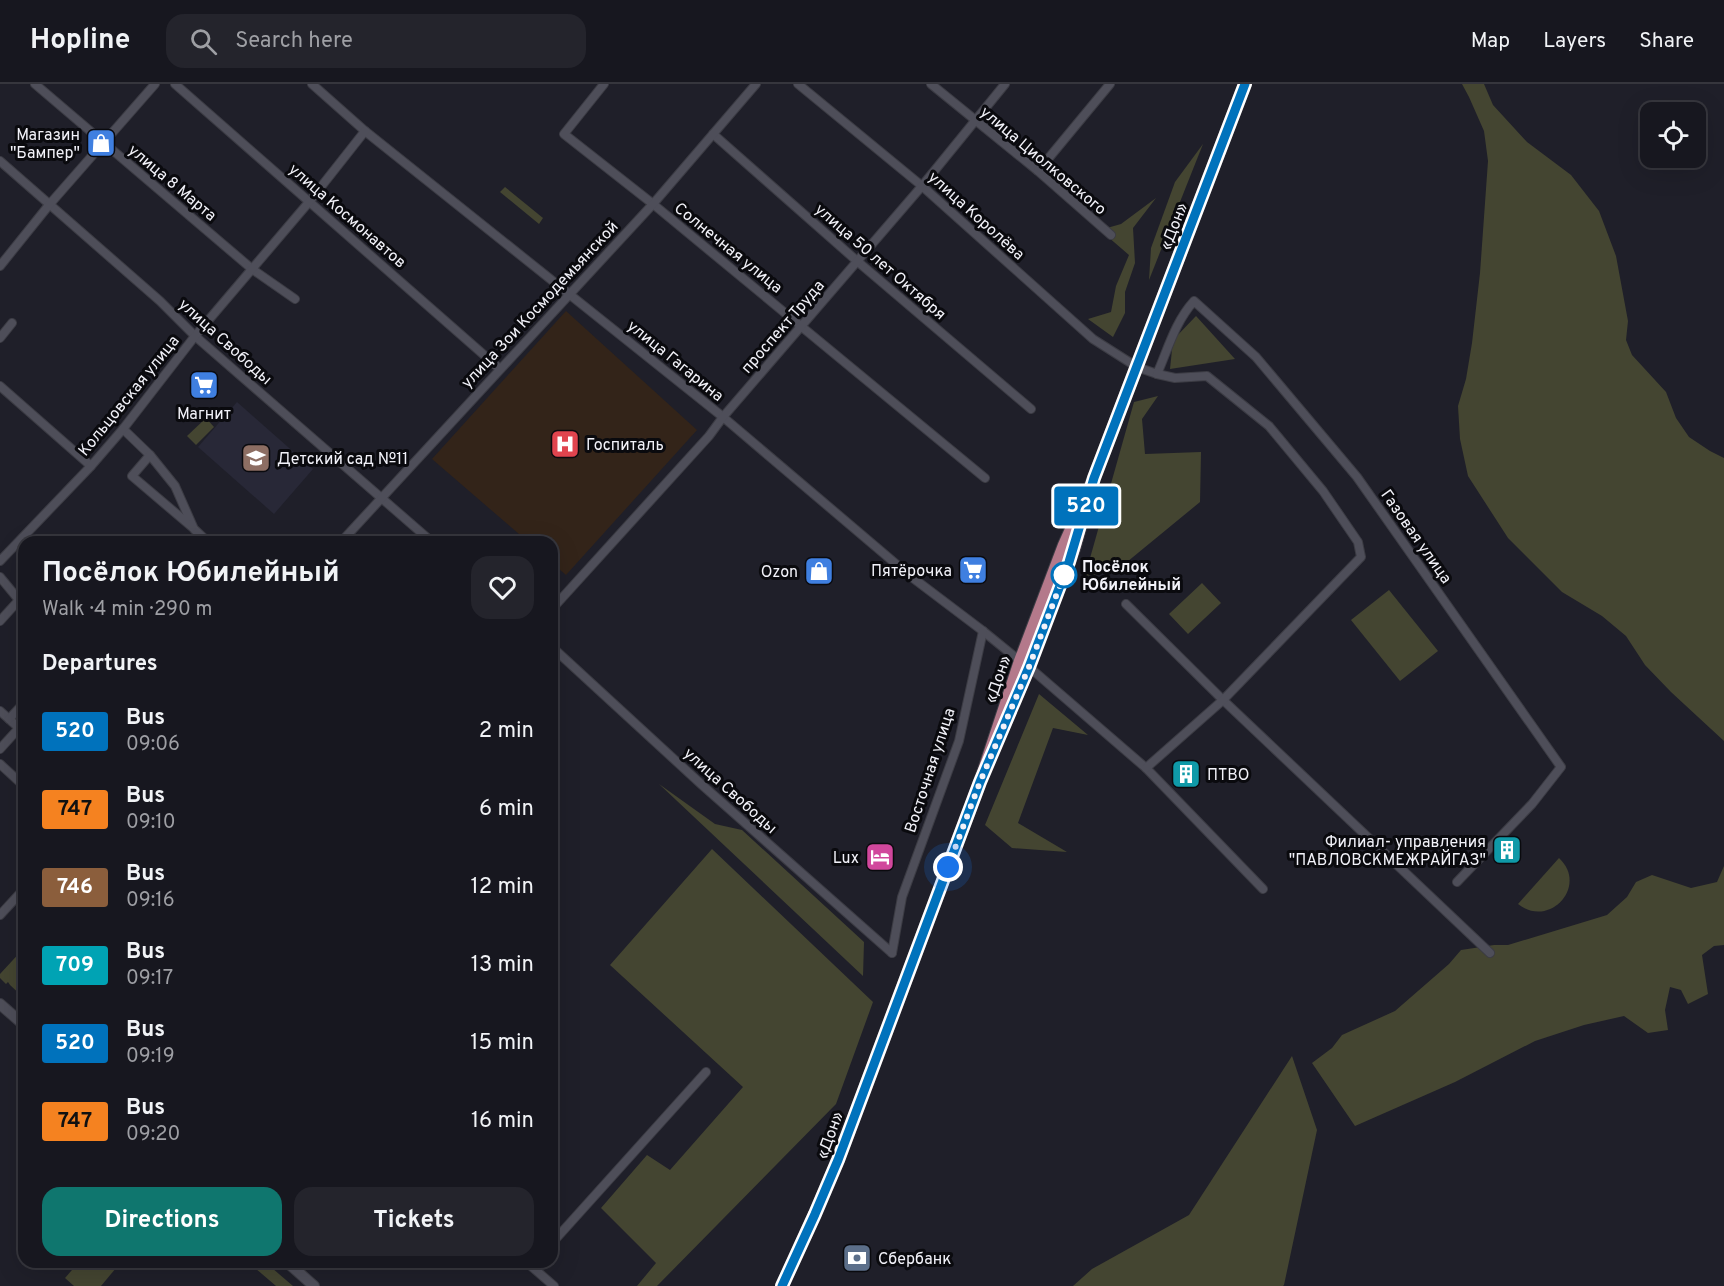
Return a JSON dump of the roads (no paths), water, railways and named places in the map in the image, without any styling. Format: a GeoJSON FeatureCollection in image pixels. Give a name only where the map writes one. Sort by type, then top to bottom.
{"type":"FeatureCollection","features":[{"type":"Feature","properties":{"kind":"main road","name":"«Дон»"},"geometry":{"type":"LineString","coordinates":[[782,1286],[838,1160],[1024,664],[1074,549],[1094,478],[1245,84]]}},
{"type":"Feature","properties":{"kind":"street","name":"улица 8 Марта"},"geometry":{"type":"LineString","coordinates":[[35,84],[252,268],[295,299]]}},
{"type":"Feature","properties":{"kind":"street"},"geometry":{"type":"LineString","coordinates":[[0,266],[49,205],[155,84]]}},
{"type":"Feature","properties":{"kind":"street","name":"улица Космонавтов"},"geometry":{"type":"LineString","coordinates":[[175,84],[501,369]]}},
{"type":"Feature","properties":{"kind":"street","name":"улица Гагарина"},"geometry":{"type":"LineString","coordinates":[[312,84],[365,131],[570,293],[723,417],[909,574],[1024,664],[1146,768],[1263,889]]}},
{"type":"Feature","properties":{"kind":"street","name":"Солнечная улица"},"geometry":{"type":"LineString","coordinates":[[604,84],[564,134],[653,204],[985,478]]}},
{"type":"Feature","properties":{"kind":"street","name":"улица Зои Космодемьянской"},"geometry":{"type":"LineString","coordinates":[[345,536],[653,204],[756,84]]}},
{"type":"Feature","properties":{"kind":"street","name":"улица Королёва"},"geometry":{"type":"LineString","coordinates":[[798,84],[922,186],[1093,339],[1137,367]]}},
{"type":"Feature","properties":{"kind":"street","name":"улица Циолковского"},"geometry":{"type":"LineString","coordinates":[[931,84],[1038,171],[1111,235]]}},
{"type":"Feature","properties":{"kind":"street","name":"проспект Труда"},"geometry":{"type":"LineString","coordinates":[[558,602],[709,436],[922,186],[1005,84]]}},
{"type":"Feature","properties":{"kind":"street"},"geometry":{"type":"LineString","coordinates":[[1038,171],[1110,84]]}},
{"type":"Feature","properties":{"kind":"street","name":"Кольцовская улица"},"geometry":{"type":"LineString","coordinates":[[24,536],[123,429],[195,336],[309,202],[365,131]]}},
{"type":"Feature","properties":{"kind":"street","name":"улица 50 лет Октября"},"geometry":{"type":"LineString","coordinates":[[713,134],[857,261],[1032,409]]}},
{"type":"Feature","properties":{"kind":"street","name":"улица Свободы"},"geometry":{"type":"LineString","coordinates":[[0,161],[160,301],[195,336],[425,536]]}},
{"type":"Feature","properties":{"kind":"street","name":"Газовая улица"},"geometry":{"type":"LineString","coordinates":[[1157,374],[1178,322],[1194,301],[1256,357],[1357,477],[1561,767],[1532,804],[1457,882]]}},
{"type":"Feature","properties":{"kind":"street"},"geometry":{"type":"LineString","coordinates":[[0,338],[12,323]]}},
{"type":"Feature","properties":{"kind":"street"},"geometry":{"type":"LineString","coordinates":[[1137,367],[1175,378],[1208,376],[1269,426],[1323,491],[1358,542],[1360,557],[1223,700],[1146,768]]}},
{"type":"Feature","properties":{"kind":"street"},"geometry":{"type":"LineString","coordinates":[[0,386],[91,466]]}},
{"type":"Feature","properties":{"kind":"street"},"geometry":{"type":"LineString","coordinates":[[123,429],[150,455],[175,486],[194,529]]}},
{"type":"Feature","properties":{"kind":"street"},"geometry":{"type":"LineString","coordinates":[[150,455],[132,476],[201,536]]}},
{"type":"Feature","properties":{"kind":"street","name":"Кольцовская улица"},"geometry":{"type":"LineString","coordinates":[[0,561],[18,542]]}},
{"type":"Feature","properties":{"kind":"street"},"geometry":{"type":"LineString","coordinates":[[0,577],[18,597]]}},
{"type":"Feature","properties":{"kind":"street"},"geometry":{"type":"LineString","coordinates":[[1126,604],[1223,700],[1490,953]]}},
{"type":"Feature","properties":{"kind":"street"},"geometry":{"type":"LineString","coordinates":[[0,621],[18,605]]}},
{"type":"Feature","properties":{"kind":"street","name":"Восточная улица"},"geometry":{"type":"LineString","coordinates":[[892,953],[902,897],[959,741],[983,631]]}},
{"type":"Feature","properties":{"kind":"street","name":"улица Свободы"},"geometry":{"type":"LineString","coordinates":[[558,653],[892,953]]}},
{"type":"Feature","properties":{"kind":"street"},"geometry":{"type":"LineString","coordinates":[[9,719],[18,709]]}},
{"type":"Feature","properties":{"kind":"street"},"geometry":{"type":"LineString","coordinates":[[0,711],[18,727]]}},
{"type":"Feature","properties":{"kind":"street"},"geometry":{"type":"LineString","coordinates":[[0,749],[18,733]]}},
{"type":"Feature","properties":{"kind":"street"},"geometry":{"type":"LineString","coordinates":[[0,764],[18,780]]}},
{"type":"Feature","properties":{"kind":"street"},"geometry":{"type":"LineString","coordinates":[[0,915],[18,896]]}},
{"type":"Feature","properties":{"kind":"street"},"geometry":{"type":"LineString","coordinates":[[0,1004],[18,1020]]}},
{"type":"Feature","properties":{"kind":"street"},"geometry":{"type":"LineString","coordinates":[[558,1233],[706,1072]]}},
{"type":"Feature","properties":{"kind":"street"},"geometry":{"type":"LineString","coordinates":[[294,1268],[314,1286]]}},
{"type":"Feature","properties":{"kind":"street"},"geometry":{"type":"LineString","coordinates":[[533,1268],[554,1286]]}},
{"type":"Feature","properties":{"kind":"place","name":"Магазин \"Бампер\""},"geometry":{"type":"Point","coordinates":[101,143]}},
{"type":"Feature","properties":{"kind":"place","name":"Магнит"},"geometry":{"type":"Point","coordinates":[204,385]}},
{"type":"Feature","properties":{"kind":"place","name":"Госпиталь"},"geometry":{"type":"Point","coordinates":[565,444]}},
{"type":"Feature","properties":{"kind":"place","name":"Детский сад №11"},"geometry":{"type":"Point","coordinates":[256,458]}},
{"type":"Feature","properties":{"kind":"place","name":"Пятёрочка"},"geometry":{"type":"Point","coordinates":[973,570]}},
{"type":"Feature","properties":{"kind":"place","name":"Ozon"},"geometry":{"type":"Point","coordinates":[819,571]}},
{"type":"Feature","properties":{"kind":"place","name":"Посёлок Юбилейный"},"geometry":{"type":"Point","coordinates":[1064,575]}},
{"type":"Feature","properties":{"kind":"place","name":"ПТВО"},"geometry":{"type":"Point","coordinates":[1186,774]}},
{"type":"Feature","properties":{"kind":"place","name":"Филиал- управления \"ПАВЛОВСКМЕЖРАЙГАЗ\""},"geometry":{"type":"Point","coordinates":[1507,850]}},
{"type":"Feature","properties":{"kind":"place","name":"Lux"},"geometry":{"type":"Point","coordinates":[880,857]}},
{"type":"Feature","properties":{"kind":"place","name":"Сбербанк"},"geometry":{"type":"Point","coordinates":[857,1258]}}]}
